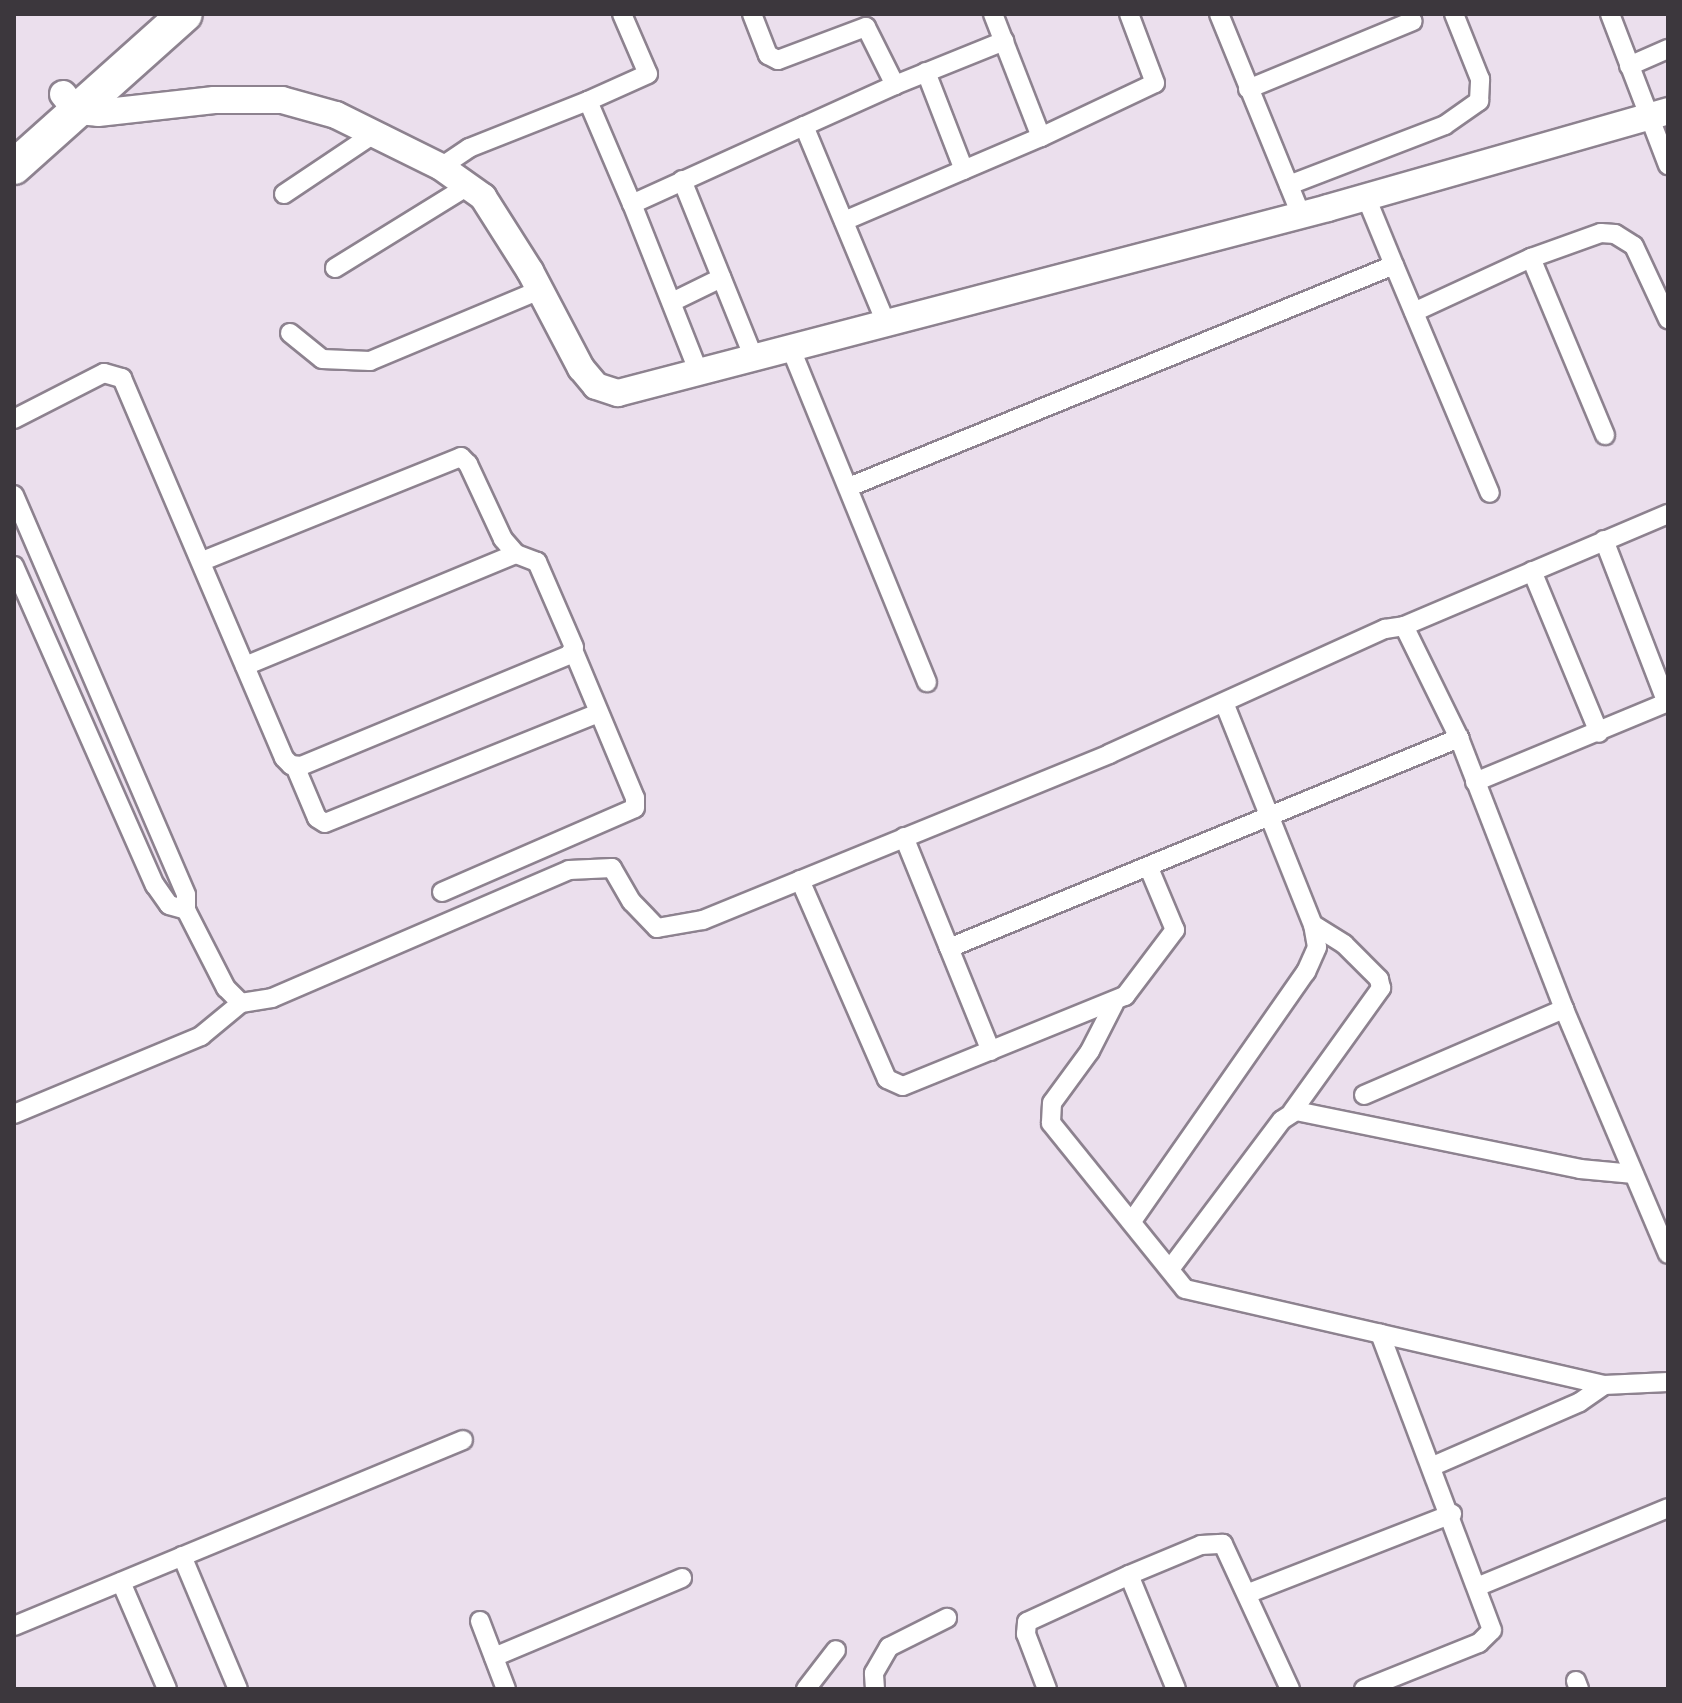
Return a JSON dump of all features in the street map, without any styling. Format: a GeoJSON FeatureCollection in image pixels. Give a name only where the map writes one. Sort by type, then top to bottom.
{"type":"FeatureCollection","features":[{"type":"Feature","properties":{"kind":"highway"},"geometry":{"type":"LineString","coordinates":[[14,167],[151,14]]}},
{"type":"Feature","properties":{"kind":"highway"},"geometry":{"type":"LineString","coordinates":[[14,138],[70,102],[185,14]]}},
{"type":"Feature","properties":{"kind":"street"},"geometry":{"type":"LineString","coordinates":[[441,167],[469,148],[648,74],[622,14]]}},
{"type":"Feature","properties":{"kind":"street"},"geometry":{"type":"LineString","coordinates":[[752,14],[768,55],[778,60],[866,27],[895,85]]}},
{"type":"Feature","properties":{"kind":"street"},"geometry":{"type":"LineString","coordinates":[[993,14],[1041,137]]}},
{"type":"Feature","properties":{"kind":"street"},"geometry":{"type":"LineString","coordinates":[[844,221],[1041,137],[1155,83],[1129,14]]}},
{"type":"Feature","properties":{"kind":"street"},"geometry":{"type":"LineString","coordinates":[[1219,14],[1301,215]]}},
{"type":"Feature","properties":{"kind":"street"},"geometry":{"type":"LineString","coordinates":[[1289,185],[1445,125],[1479,101],[1480,79],[1454,14]]}},
{"type":"Feature","properties":{"kind":"street"},"geometry":{"type":"LineString","coordinates":[[1610,14],[1629,66],[1658,114],[1668,165]]}},
{"type":"Feature","properties":{"kind":"street"},"geometry":{"type":"LineString","coordinates":[[1248,89],[1413,21]]}},
{"type":"Feature","properties":{"kind":"street"},"geometry":{"type":"LineString","coordinates":[[632,204],[895,85],[1004,41]]}},
{"type":"Feature","properties":{"kind":"street"},"geometry":{"type":"LineString","coordinates":[[1629,66],[1668,49]]}},
{"type":"Feature","properties":{"kind":"street"},"geometry":{"type":"LineString","coordinates":[[926,72],[964,170]]}},
{"type":"Feature","properties":{"kind":"street"},"geometry":{"type":"LineString","coordinates":[[70,102],[282,100],[375,133],[441,167],[468,186],[497,216],[581,368],[602,389],[618,393],[1301,215],[1658,114]]}},
{"type":"Feature","properties":{"kind":"street"},"geometry":{"type":"LineString","coordinates":[[588,101],[699,373]]}},
{"type":"Feature","properties":{"kind":"street"},"geometry":{"type":"LineString","coordinates":[[804,126],[886,323]]}},
{"type":"Feature","properties":{"kind":"street"},"geometry":{"type":"LineString","coordinates":[[284,194],[375,133]]}},
{"type":"Feature","properties":{"kind":"street"},"geometry":{"type":"LineString","coordinates":[[682,180],[754,358]]}},
{"type":"Feature","properties":{"kind":"street"},"geometry":{"type":"LineString","coordinates":[[335,268],[468,186]]}},
{"type":"Feature","properties":{"kind":"street"},"geometry":{"type":"LineString","coordinates":[[1366,197],[1490,493]]}},
{"type":"Feature","properties":{"kind":"street"},"geometry":{"type":"LineString","coordinates":[[1414,312],[1531,258],[1601,233],[1626,238],[1668,319]]}},
{"type":"Feature","properties":{"kind":"street"},"geometry":{"type":"LineString","coordinates":[[1531,258],[1605,435]]}},
{"type":"Feature","properties":{"kind":"street"},"geometry":{"type":"LineString","coordinates":[[849,487],[1394,265]]}},
{"type":"Feature","properties":{"kind":"street"},"geometry":{"type":"LineString","coordinates":[[672,302],[721,278]]}},
{"type":"Feature","properties":{"kind":"street"},"geometry":{"type":"LineString","coordinates":[[290,333],[322,359],[370,361],[540,290]]}},
{"type":"Feature","properties":{"kind":"street"},"geometry":{"type":"LineString","coordinates":[[791,349],[927,682]]}},
{"type":"Feature","properties":{"kind":"street"},"geometry":{"type":"LineString","coordinates":[[14,419],[104,373],[115,372],[128,389],[284,758],[295,766],[317,818],[325,823],[599,713]]}},
{"type":"Feature","properties":{"kind":"street"},"geometry":{"type":"LineString","coordinates":[[202,561],[461,457],[503,539],[516,554],[537,562],[635,808],[442,892]]}},
{"type":"Feature","properties":{"kind":"street"},"geometry":{"type":"LineString","coordinates":[[14,495],[186,895],[186,910],[226,988],[241,1003]]}},
{"type":"Feature","properties":{"kind":"street"},"geometry":{"type":"LineString","coordinates":[[14,1114],[201,1036],[241,1003],[272,998],[569,870],[612,868],[637,909],[657,928],[703,920],[1224,703],[1385,629],[1404,626],[1668,514]]}},
{"type":"Feature","properties":{"kind":"street"},"geometry":{"type":"LineString","coordinates":[[1475,782],[1667,703],[1604,540]]}},
{"type":"Feature","properties":{"kind":"street"},"geometry":{"type":"LineString","coordinates":[[245,666],[516,554]]}},
{"type":"Feature","properties":{"kind":"street"},"geometry":{"type":"LineString","coordinates":[[14,566],[155,885],[169,905],[186,910]]}},
{"type":"Feature","properties":{"kind":"street"},"geometry":{"type":"LineString","coordinates":[[1532,571],[1599,733]]}},
{"type":"Feature","properties":{"kind":"street"},"geometry":{"type":"LineString","coordinates":[[1404,626],[1459,738],[1564,1009],[1668,1254]]}},
{"type":"Feature","properties":{"kind":"street"},"geometry":{"type":"LineString","coordinates":[[295,766],[573,650]]}},
{"type":"Feature","properties":{"kind":"street"},"geometry":{"type":"LineString","coordinates":[[1132,1221],[1306,972],[1317,947],[1313,925],[1224,703]]}},
{"type":"Feature","properties":{"kind":"street"},"geometry":{"type":"LineString","coordinates":[[949,948],[1272,818],[1459,738]]}},
{"type":"Feature","properties":{"kind":"street"},"geometry":{"type":"LineString","coordinates":[[904,837],[991,1051]]}},
{"type":"Feature","properties":{"kind":"street"},"geometry":{"type":"LineString","coordinates":[[1149,868],[1173,921],[1174,937],[1114,1004],[1090,1051],[1052,1103],[1050,1115],[1053,1129],[1192,1292],[1604,1385],[1668,1382]]}},
{"type":"Feature","properties":{"kind":"street"},"geometry":{"type":"LineString","coordinates":[[800,880],[887,1079],[910,1085],[1114,1004]]}},
{"type":"Feature","properties":{"kind":"street"},"geometry":{"type":"LineString","coordinates":[[1170,1269],[1292,1112],[1381,988],[1379,979],[1344,944],[1313,925]]}},
{"type":"Feature","properties":{"kind":"street"},"geometry":{"type":"LineString","coordinates":[[1364,1095],[1564,1009]]}},
{"type":"Feature","properties":{"kind":"street"},"geometry":{"type":"LineString","coordinates":[[1292,1112],[1334,1115],[1580,1169],[1634,1174]]}},
{"type":"Feature","properties":{"kind":"street"},"geometry":{"type":"LineString","coordinates":[[1653,1214],[1668,1202]]}},
{"type":"Feature","properties":{"kind":"street"},"geometry":{"type":"LineString","coordinates":[[1364,1689],[1487,1638],[1491,1620],[1380,1333]]}},
{"type":"Feature","properties":{"kind":"street"},"geometry":{"type":"LineString","coordinates":[[1433,1466],[1580,1402],[1604,1385]]}},
{"type":"Feature","properties":{"kind":"street"},"geometry":{"type":"LineString","coordinates":[[14,1626],[463,1440]]}},
{"type":"Feature","properties":{"kind":"street"},"geometry":{"type":"LineString","coordinates":[[1479,1586],[1668,1508]]}},
{"type":"Feature","properties":{"kind":"street"},"geometry":{"type":"LineString","coordinates":[[1249,1593],[1452,1514]]}},
{"type":"Feature","properties":{"kind":"street"},"geometry":{"type":"LineString","coordinates":[[1047,1689],[1027,1622],[1129,1575],[1216,1541],[1229,1550],[1290,1689]]}},
{"type":"Feature","properties":{"kind":"street"},"geometry":{"type":"LineString","coordinates":[[182,1556],[238,1689]]}},
{"type":"Feature","properties":{"kind":"street"},"geometry":{"type":"LineString","coordinates":[[1129,1575],[1176,1689]]}},
{"type":"Feature","properties":{"kind":"street"},"geometry":{"type":"LineString","coordinates":[[494,1657],[682,1578]]}},
{"type":"Feature","properties":{"kind":"street"},"geometry":{"type":"LineString","coordinates":[[121,1582],[167,1689]]}},
{"type":"Feature","properties":{"kind":"street"},"geometry":{"type":"LineString","coordinates":[[875,1689],[874,1673],[889,1647],[947,1618]]}},
{"type":"Feature","properties":{"kind":"street"},"geometry":{"type":"LineString","coordinates":[[480,1621],[506,1689]]}},
{"type":"Feature","properties":{"kind":"street"},"geometry":{"type":"LineString","coordinates":[[806,1689],[836,1650]]}}]}
